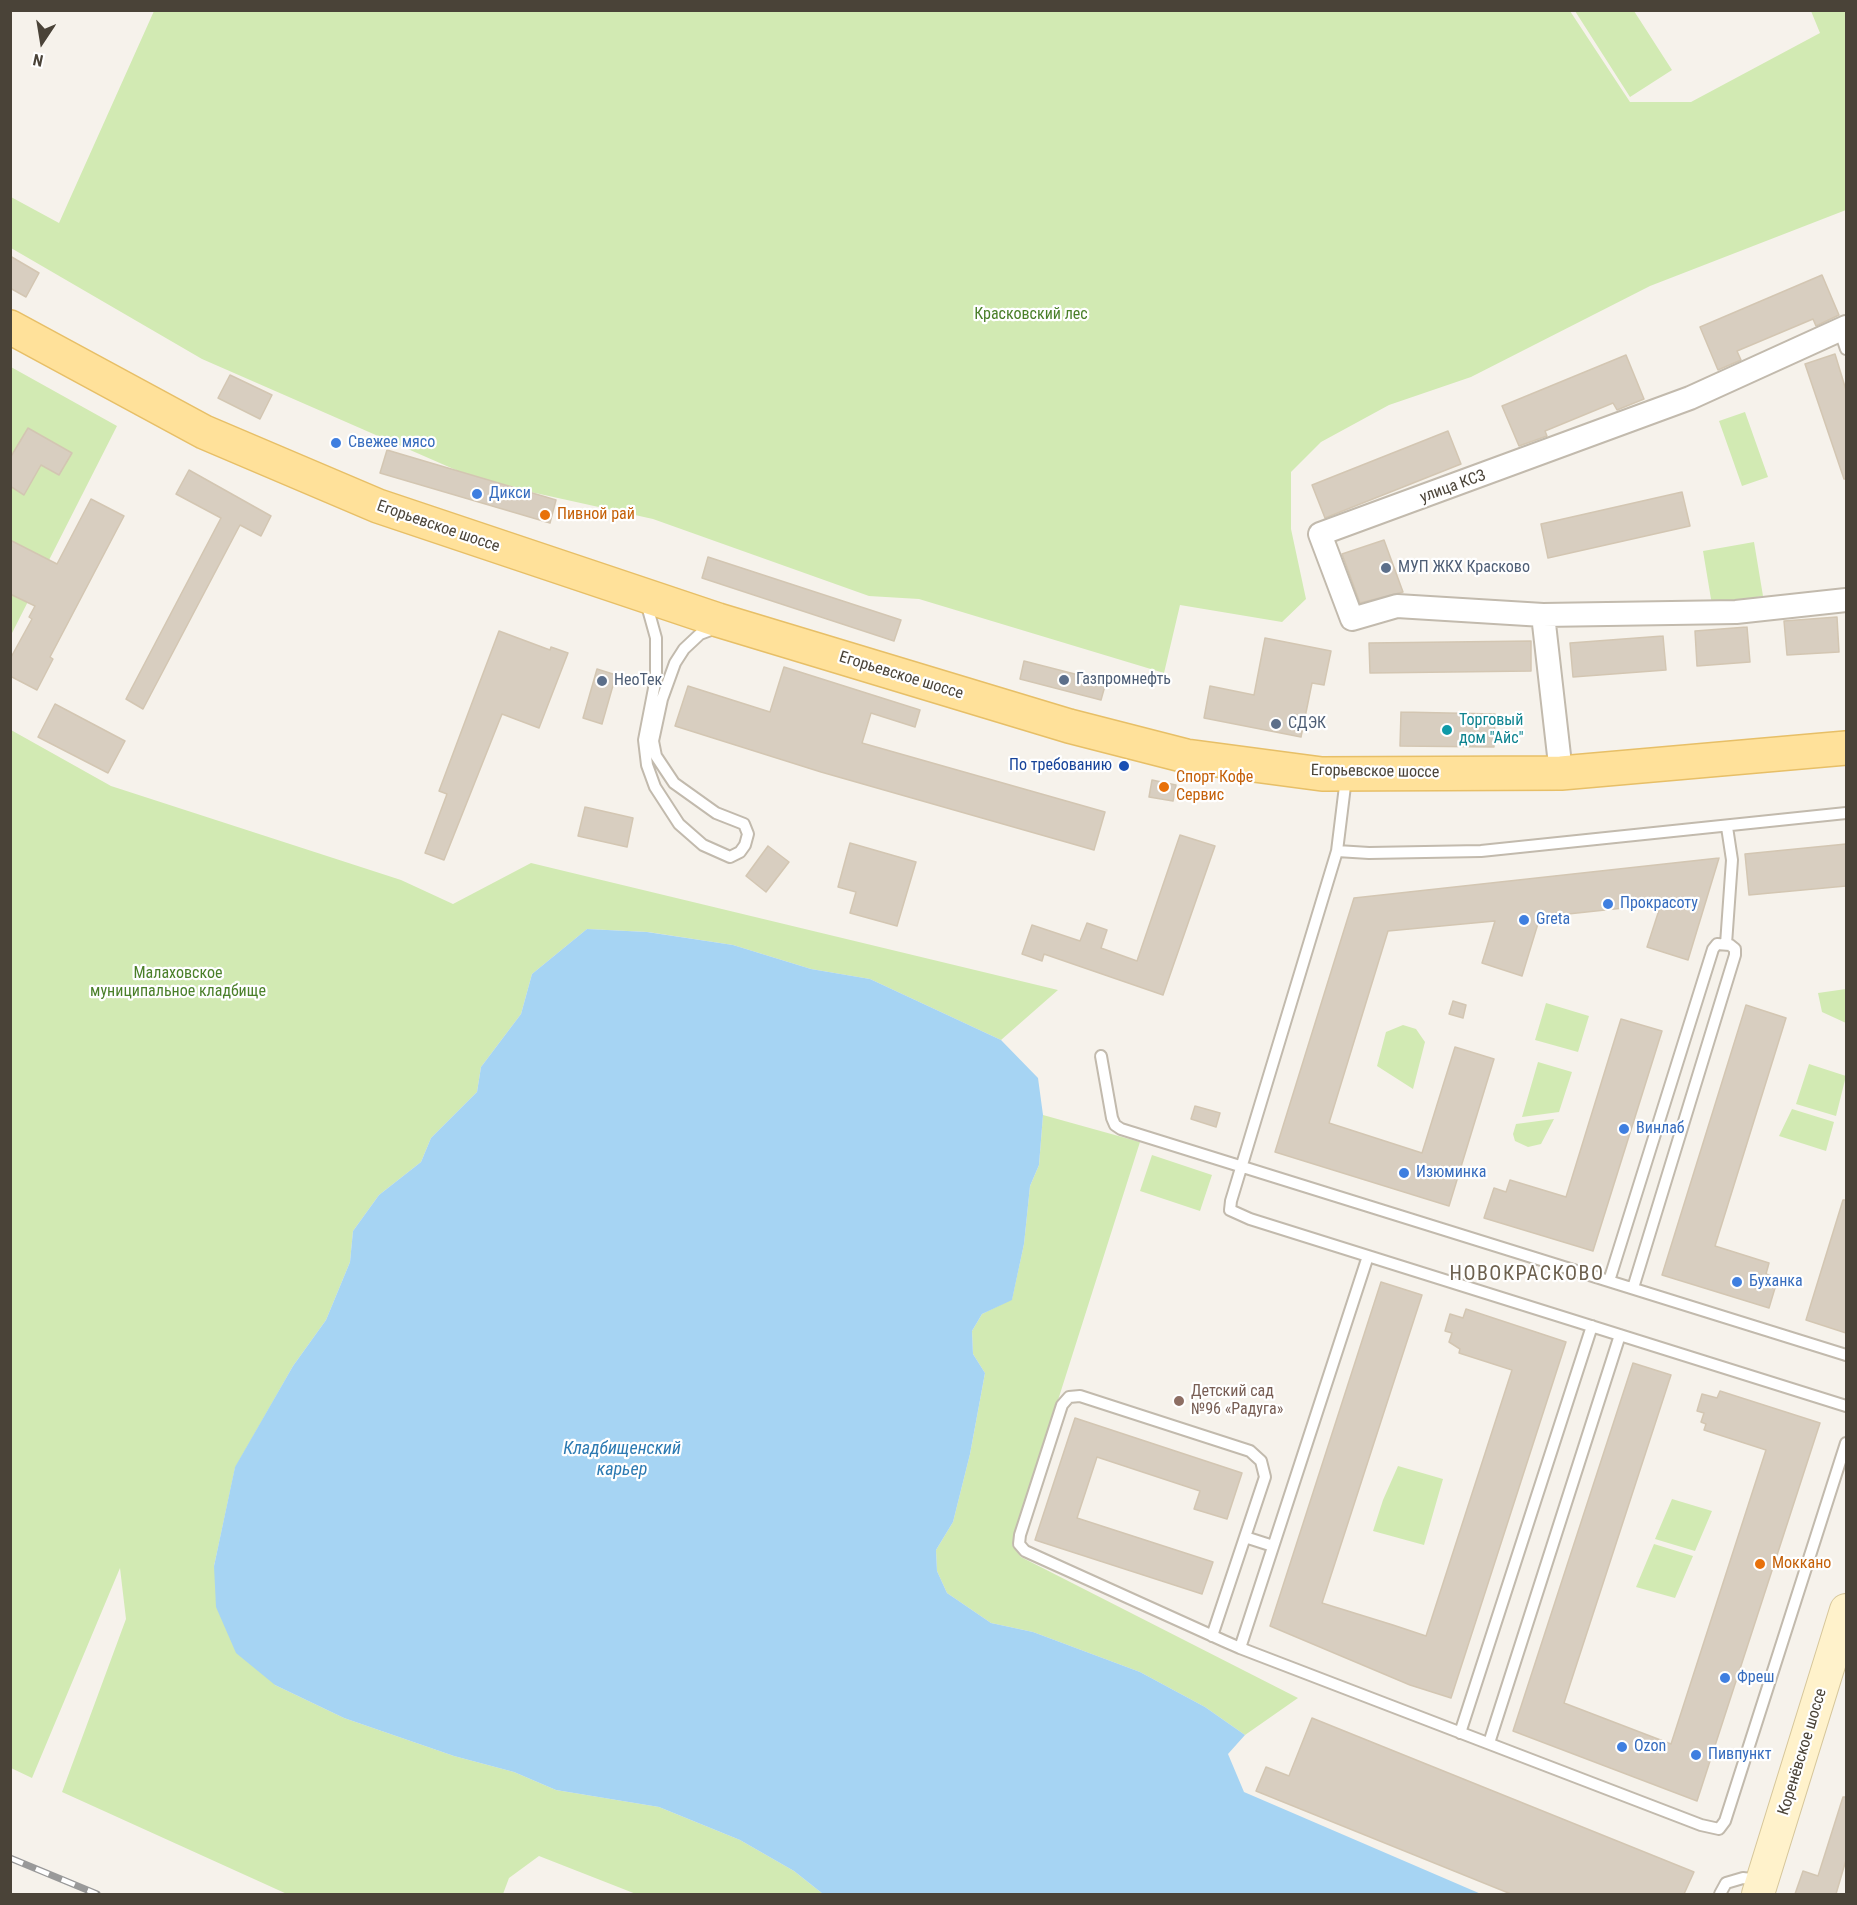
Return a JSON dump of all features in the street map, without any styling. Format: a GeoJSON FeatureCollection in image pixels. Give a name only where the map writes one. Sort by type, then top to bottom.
{"type":"FeatureCollection","features":[{"type":"Feature","properties":{"kind":"main road","name":"Егорьевское шоссе"},"geometry":{"type":"LineString","coordinates":[[10,327],[204,432],[365,501],[727,622],[1069,726],[1186,756],[1322,774],[1561,773],[1846,748]]}},
{"type":"Feature","properties":{"kind":"main road","name":"Коренёвское шоссе"},"geometry":{"type":"LineString","coordinates":[[1761,1888],[1845,1624]]}},
{"type":"Feature","properties":{"kind":"street","name":"улица КСЗ"},"geometry":{"type":"LineString","coordinates":[[1844,335],[1690,398],[1320,534],[1352,619],[1397,606],[1543,615],[1736,612],[1846,600]]}},
{"type":"Feature","properties":{"kind":"street"},"geometry":{"type":"LineString","coordinates":[[1543,615],[1561,773]]}},
{"type":"Feature","properties":{"kind":"lane"},"geometry":{"type":"LineString","coordinates":[[644,596],[656,638],[656,678],[644,740],[647,765],[655,786],[679,824],[703,845],[730,857],[740,852],[745,845],[748,834],[744,824],[716,813],[674,783],[656,756],[653,741],[662,699],[675,663],[684,649],[700,634],[727,622]]}},
{"type":"Feature","properties":{"kind":"lane"},"geometry":{"type":"LineString","coordinates":[[1346,774],[1337,851],[1230,1210],[1238,1216],[1846,1406]]}},
{"type":"Feature","properties":{"kind":"lane"},"geometry":{"type":"LineString","coordinates":[[1337,851],[1369,853],[1481,851],[1846,813]]}},
{"type":"Feature","properties":{"kind":"lane"},"geometry":{"type":"LineString","coordinates":[[1726,944],[1732,860],[1727,827]]}},
{"type":"Feature","properties":{"kind":"lane"},"geometry":{"type":"LineString","coordinates":[[1609,1281],[1713,949],[1717,944],[1726,944],[1735,949],[1735,956],[1633,1288]]}},
{"type":"Feature","properties":{"kind":"lane"},"geometry":{"type":"LineString","coordinates":[[1101,1056],[1115,1125],[1846,1355]]}},
{"type":"Feature","properties":{"kind":"lane"},"geometry":{"type":"LineString","coordinates":[[1240,1648],[1368,1256]]}},
{"type":"Feature","properties":{"kind":"lane"},"geometry":{"type":"LineString","coordinates":[[1461,1733],[1592,1326]]}},
{"type":"Feature","properties":{"kind":"lane"},"geometry":{"type":"LineString","coordinates":[[1489,1743],[1620,1335]]}},
{"type":"Feature","properties":{"kind":"lane"},"geometry":{"type":"LineString","coordinates":[[1212,1636],[1265,1477],[1261,1461],[1250,1451],[1080,1396],[1069,1397],[1062,1405],[1020,1535],[1019,1544],[1025,1551],[1212,1636],[1240,1648],[1701,1825],[1719,1829],[1729,1810],[1846,1443]]}},
{"type":"Feature","properties":{"kind":"lane"},"geometry":{"type":"LineString","coordinates":[[1245,1537],[1273,1546]]}},
{"type":"Feature","properties":{"kind":"lane"},"geometry":{"type":"LineString","coordinates":[[1720,1894],[1726,1883],[1743,1878],[1761,1888]]}},
{"type":"Feature","properties":{"kind":"green space","name":"Красковский лес"},"geometry":{"type":"Polygon","coordinates":[[[154,11],[1570,11],[1630,102],[1691,102],[1820,33],[1811,11],[1846,11],[1846,210],[1650,286],[1471,377],[1389,405],[1321,442],[1291,472],[1291,529],[1306,599],[1282,622],[1180,605],[1164,673],[919,599],[869,596],[653,519],[481,481],[202,359],[11,248],[11,197],[59,223],[154,11]]]}},
{"type":"Feature","properties":{"kind":"green space"},"geometry":{"type":"Polygon","coordinates":[[[1575,11],[1634,11],[1672,70],[1630,97],[1575,11]]]}},
{"type":"Feature","properties":{"kind":"green space"},"geometry":{"type":"Polygon","coordinates":[[[11,367],[117,426],[11,635],[11,367]]]}},
{"type":"Feature","properties":{"kind":"green space"},"geometry":{"type":"Polygon","coordinates":[[[1745,412],[1768,477],[1742,486],[1719,421],[1745,412]]]}},
{"type":"Feature","properties":{"kind":"green space"},"geometry":{"type":"Polygon","coordinates":[[[1754,542],[1763,596],[1712,605],[1703,551],[1754,542]]]}},
{"type":"Feature","properties":{"kind":"green space","name":"Малаховское муниципальное кладбище"},"geometry":{"type":"Polygon","coordinates":[[[11,730],[111,786],[401,880],[453,904],[531,863],[1058,990],[1001,1040],[870,979],[811,969],[733,945],[648,932],[587,929],[532,974],[521,1014],[481,1067],[477,1092],[431,1138],[421,1162],[379,1195],[353,1231],[350,1262],[326,1320],[293,1366],[235,1468],[214,1566],[275,1685],[344,1718],[454,1756],[514,1772],[556,1790],[659,1807],[740,1840],[794,1871],[823,1894],[636,1894],[539,1856],[509,1878],[503,1894],[287,1894],[62,1792],[126,1619],[120,1568],[32,1778],[11,1768],[11,730]]]}},
{"type":"Feature","properties":{"kind":"green space"},"geometry":{"type":"Polygon","coordinates":[[[1846,989],[1846,1023],[1822,1012],[1818,993],[1846,989]]]}},
{"type":"Feature","properties":{"kind":"green space"},"geometry":{"type":"Polygon","coordinates":[[[1546,1003],[1589,1016],[1578,1052],[1535,1040],[1546,1003]]]}},
{"type":"Feature","properties":{"kind":"green space"},"geometry":{"type":"Polygon","coordinates":[[[1403,1025],[1416,1029],[1425,1042],[1413,1089],[1377,1066],[1386,1032],[1403,1025]]]}},
{"type":"Feature","properties":{"kind":"green space"},"geometry":{"type":"Polygon","coordinates":[[[1538,1062],[1572,1072],[1559,1112],[1522,1117],[1538,1062]]]}},
{"type":"Feature","properties":{"kind":"green space"},"geometry":{"type":"Polygon","coordinates":[[[1809,1064],[1846,1076],[1836,1116],[1796,1104],[1809,1064]]]}},
{"type":"Feature","properties":{"kind":"green space"},"geometry":{"type":"Polygon","coordinates":[[[1792,1109],[1834,1122],[1826,1151],[1779,1136],[1792,1109]]]}},
{"type":"Feature","properties":{"kind":"green space"},"geometry":{"type":"Polygon","coordinates":[[[1043,1115],[1140,1142],[1012,1545],[1021,1557],[1298,1698],[1245,1735],[1205,1707],[1140,1672],[1033,1632],[991,1623],[947,1593],[937,1571],[936,1550],[953,1522],[970,1454],[985,1373],[973,1354],[972,1331],[982,1314],[1012,1299],[1024,1244],[1030,1186],[1039,1165],[1043,1115]]]}},
{"type":"Feature","properties":{"kind":"green space"},"geometry":{"type":"Polygon","coordinates":[[[1554,1119],[1541,1144],[1528,1147],[1515,1141],[1513,1134],[1516,1124],[1554,1119]]]}},
{"type":"Feature","properties":{"kind":"green space"},"geometry":{"type":"Polygon","coordinates":[[[1152,1155],[1212,1175],[1200,1211],[1140,1191],[1152,1155]]]}},
{"type":"Feature","properties":{"kind":"green space"},"geometry":{"type":"Polygon","coordinates":[[[1398,1466],[1443,1479],[1424,1545],[1373,1531],[1398,1466]]]}},
{"type":"Feature","properties":{"kind":"green space"},"geometry":{"type":"Polygon","coordinates":[[[1672,1499],[1712,1511],[1695,1551],[1655,1539],[1672,1499]]]}},
{"type":"Feature","properties":{"kind":"green space"},"geometry":{"type":"Polygon","coordinates":[[[1654,1544],[1693,1556],[1675,1598],[1636,1587],[1654,1544]]]}},
{"type":"Feature","properties":{"kind":"water","name":"Кладбищенский карьер"},"geometry":{"type":"Polygon","coordinates":[[[587,929],[647,932],[733,945],[811,969],[870,979],[1001,1040],[1038,1078],[1043,1115],[1039,1165],[1030,1186],[1024,1244],[1012,1300],[982,1314],[972,1331],[973,1354],[985,1373],[970,1454],[953,1522],[936,1550],[937,1571],[947,1593],[991,1623],[1033,1632],[1140,1672],[1205,1707],[1245,1735],[1228,1754],[1244,1792],[1481,1894],[823,1894],[794,1871],[740,1840],[659,1807],[556,1790],[514,1772],[454,1756],[344,1718],[275,1685],[236,1653],[216,1607],[214,1566],[235,1467],[293,1366],[326,1320],[350,1262],[353,1231],[379,1195],[421,1162],[431,1138],[477,1092],[481,1067],[521,1014],[532,974],[587,929]]]}},
{"type":"Feature","properties":{"kind":"building"},"geometry":{"type":"Polygon","coordinates":[[[10,256],[39,273],[26,297],[10,288],[10,256]]]}},
{"type":"Feature","properties":{"kind":"building"},"geometry":{"type":"Polygon","coordinates":[[[1822,275],[1839,315],[1816,326],[1813,319],[1737,351],[1741,360],[1718,370],[1700,327],[1822,275]]]}},
{"type":"Feature","properties":{"kind":"building"},"geometry":{"type":"Polygon","coordinates":[[[1835,354],[1846,390],[1846,479],[1844,479],[1805,364],[1835,354]]]}},
{"type":"Feature","properties":{"kind":"building"},"geometry":{"type":"Polygon","coordinates":[[[1626,355],[1644,399],[1617,410],[1613,403],[1545,431],[1547,436],[1519,446],[1502,406],[1626,355]]]}},
{"type":"Feature","properties":{"kind":"building"},"geometry":{"type":"Polygon","coordinates":[[[230,375],[272,395],[260,419],[218,398],[230,375]]]}},
{"type":"Feature","properties":{"kind":"building"},"geometry":{"type":"Polygon","coordinates":[[[28,428],[72,453],[59,475],[41,465],[24,495],[10,486],[10,458],[28,428]]]}},
{"type":"Feature","properties":{"kind":"building"},"geometry":{"type":"Polygon","coordinates":[[[1448,431],[1461,464],[1325,518],[1312,485],[1448,431]]]}},
{"type":"Feature","properties":{"kind":"building"},"geometry":{"type":"Polygon","coordinates":[[[387,450],[556,500],[550,523],[380,473],[387,450]]]}},
{"type":"Feature","properties":{"kind":"building"},"geometry":{"type":"Polygon","coordinates":[[[189,470],[271,516],[261,536],[240,525],[143,709],[126,699],[221,518],[176,494],[189,470]]]}},
{"type":"Feature","properties":{"kind":"building"},"geometry":{"type":"Polygon","coordinates":[[[1682,492],[1690,526],[1548,558],[1541,524],[1682,492]]]}},
{"type":"Feature","properties":{"kind":"building"},"geometry":{"type":"Polygon","coordinates":[[[91,499],[124,516],[50,657],[53,659],[37,690],[10,676],[10,659],[32,619],[29,617],[35,606],[10,594],[10,540],[57,564],[91,499]]]}},
{"type":"Feature","properties":{"kind":"building"},"geometry":{"type":"Polygon","coordinates":[[[1384,540],[1403,592],[1360,603],[1342,554],[1384,540]]]}},
{"type":"Feature","properties":{"kind":"building"},"geometry":{"type":"Polygon","coordinates":[[[708,557],[901,620],[894,641],[702,578],[708,557]]]}},
{"type":"Feature","properties":{"kind":"building"},"geometry":{"type":"Polygon","coordinates":[[[1837,617],[1839,652],[1787,655],[1784,621],[1837,617]]]}},
{"type":"Feature","properties":{"kind":"building"},"geometry":{"type":"Polygon","coordinates":[[[1747,627],[1750,662],[1697,666],[1695,631],[1747,627]]]}},
{"type":"Feature","properties":{"kind":"building"},"geometry":{"type":"Polygon","coordinates":[[[499,631],[550,650],[551,647],[568,653],[539,728],[502,714],[444,860],[425,853],[447,794],[439,791],[499,631]]]}},
{"type":"Feature","properties":{"kind":"building"},"geometry":{"type":"Polygon","coordinates":[[[1663,636],[1666,670],[1573,677],[1570,643],[1663,636]]]}},
{"type":"Feature","properties":{"kind":"building"},"geometry":{"type":"Polygon","coordinates":[[[1265,638],[1331,651],[1324,685],[1312,683],[1301,737],[1204,718],[1210,686],[1254,695],[1265,638]]]}},
{"type":"Feature","properties":{"kind":"building"},"geometry":{"type":"Polygon","coordinates":[[[1531,641],[1531,671],[1370,673],[1369,643],[1531,641]]]}},
{"type":"Feature","properties":{"kind":"building"},"geometry":{"type":"Polygon","coordinates":[[[1024,661],[1106,682],[1101,700],[1020,679],[1024,661]]]}},
{"type":"Feature","properties":{"kind":"building"},"geometry":{"type":"Polygon","coordinates":[[[784,667],[920,710],[915,727],[871,713],[862,743],[1105,812],[1094,850],[821,772],[675,726],[688,686],[770,712],[784,667]]]}},
{"type":"Feature","properties":{"kind":"building"},"geometry":{"type":"Polygon","coordinates":[[[597,669],[616,675],[602,724],[583,718],[597,669]]]}},
{"type":"Feature","properties":{"kind":"building"},"geometry":{"type":"Polygon","coordinates":[[[55,704],[125,741],[108,773],[38,737],[55,704]]]}},
{"type":"Feature","properties":{"kind":"building","name":"Торговый дом \"Айс\""},"geometry":{"type":"Polygon","coordinates":[[[1401,712],[1495,714],[1494,747],[1400,746],[1401,712]]]}},
{"type":"Feature","properties":{"kind":"building"},"geometry":{"type":"Polygon","coordinates":[[[1152,780],[1176,785],[1173,801],[1149,797],[1152,780]]]}},
{"type":"Feature","properties":{"kind":"building"},"geometry":{"type":"Polygon","coordinates":[[[585,807],[633,818],[627,847],[578,836],[585,807]]]}},
{"type":"Feature","properties":{"kind":"building"},"geometry":{"type":"Polygon","coordinates":[[[1180,835],[1215,846],[1163,995],[1044,954],[1042,961],[1022,954],[1032,925],[1080,941],[1087,923],[1107,930],[1101,948],[1137,961],[1180,835]]]}},
{"type":"Feature","properties":{"kind":"building"},"geometry":{"type":"Polygon","coordinates":[[[850,843],[916,862],[897,926],[850,913],[856,892],[838,887],[850,843]]]}},
{"type":"Feature","properties":{"kind":"building"},"geometry":{"type":"Polygon","coordinates":[[[1846,844],[1846,886],[1749,895],[1745,854],[1846,844]]]}},
{"type":"Feature","properties":{"kind":"building"},"geometry":{"type":"Polygon","coordinates":[[[768,846],[789,862],[766,892],[746,876],[768,846]]]}},
{"type":"Feature","properties":{"kind":"building"},"geometry":{"type":"Polygon","coordinates":[[[1719,858],[1688,960],[1647,947],[1661,904],[1540,917],[1522,976],[1482,963],[1495,921],[1388,931],[1329,1123],[1422,1153],[1455,1047],[1494,1059],[1449,1206],[1275,1152],[1354,898],[1719,858]]]}},
{"type":"Feature","properties":{"kind":"building"},"geometry":{"type":"Polygon","coordinates":[[[1453,1001],[1466,1005],[1463,1018],[1449,1014],[1453,1001]]]}},
{"type":"Feature","properties":{"kind":"building"},"geometry":{"type":"Polygon","coordinates":[[[1746,1005],[1786,1018],[1715,1246],[1769,1263],[1766,1274],[1778,1278],[1769,1308],[1662,1275],[1746,1005]]]}},
{"type":"Feature","properties":{"kind":"building"},"geometry":{"type":"Polygon","coordinates":[[[1621,1019],[1662,1031],[1593,1251],[1484,1218],[1494,1188],[1506,1192],[1510,1180],[1566,1197],[1621,1019]]]}},
{"type":"Feature","properties":{"kind":"building"},"geometry":{"type":"Polygon","coordinates":[[[1195,1106],[1220,1113],[1216,1127],[1191,1119],[1195,1106]]]}},
{"type":"Feature","properties":{"kind":"building"},"geometry":{"type":"Polygon","coordinates":[[[1843,1200],[1846,1200],[1846,1333],[1806,1320],[1843,1200]]]}},
{"type":"Feature","properties":{"kind":"building"},"geometry":{"type":"Polygon","coordinates":[[[1381,1282],[1422,1295],[1322,1603],[1426,1636],[1512,1370],[1459,1353],[1460,1349],[1449,1342],[1452,1333],[1445,1331],[1450,1314],[1463,1318],[1466,1309],[1566,1342],[1451,1698],[1410,1685],[1270,1626],[1381,1282]]]}},
{"type":"Feature","properties":{"kind":"building"},"geometry":{"type":"Polygon","coordinates":[[[1633,1363],[1671,1375],[1564,1703],[1671,1744],[1766,1450],[1704,1430],[1706,1424],[1701,1422],[1704,1413],[1697,1411],[1702,1394],[1717,1398],[1720,1391],[1820,1423],[1697,1801],[1513,1731],[1633,1363]]]}},
{"type":"Feature","properties":{"kind":"building"},"geometry":{"type":"Polygon","coordinates":[[[1075,1418],[1242,1473],[1227,1519],[1194,1509],[1200,1491],[1097,1457],[1077,1518],[1213,1562],[1202,1594],[1035,1540],[1075,1418]]]}},
{"type":"Feature","properties":{"kind":"building"},"geometry":{"type":"Polygon","coordinates":[[[1312,1718],[1694,1872],[1684,1894],[1511,1894],[1256,1791],[1266,1767],[1289,1776],[1312,1718]]]}},
{"type":"Feature","properties":{"kind":"building"},"geometry":{"type":"Polygon","coordinates":[[[1843,1797],[1846,1797],[1846,1860],[1836,1894],[1795,1894],[1803,1871],[1818,1876],[1843,1797]]]}},
{"type":"Feature","properties":{"kind":"railway"},"geometry":{"type":"LineString","coordinates":[[10,1858],[97,1894]]}},
{"type":"Feature","properties":{"kind":"place","name":"Свежее мясо"},"geometry":{"type":"Point","coordinates":[336,443]}},
{"type":"Feature","properties":{"kind":"place","name":"Дикси"},"geometry":{"type":"Point","coordinates":[477,494]}},
{"type":"Feature","properties":{"kind":"place","name":"Пивной рай"},"geometry":{"type":"Point","coordinates":[545,515]}},
{"type":"Feature","properties":{"kind":"place","name":"МУП ЖКХ Красково"},"geometry":{"type":"Point","coordinates":[1386,568]}},
{"type":"Feature","properties":{"kind":"place","name":"Газпромнефть"},"geometry":{"type":"Point","coordinates":[1064,680]}},
{"type":"Feature","properties":{"kind":"place","name":"НеоТек"},"geometry":{"type":"Point","coordinates":[602,681]}},
{"type":"Feature","properties":{"kind":"place","name":"СДЭК"},"geometry":{"type":"Point","coordinates":[1276,724]}},
{"type":"Feature","properties":{"kind":"place","name":"Торговый дом \"Айс\""},"geometry":{"type":"Point","coordinates":[1447,730]}},
{"type":"Feature","properties":{"kind":"place","name":"По требованию"},"geometry":{"type":"Point","coordinates":[1124,766]}},
{"type":"Feature","properties":{"kind":"place","name":"Спорт Кофе Сервис"},"geometry":{"type":"Point","coordinates":[1164,787]}},
{"type":"Feature","properties":{"kind":"place","name":"Прокрасоту"},"geometry":{"type":"Point","coordinates":[1608,904]}},
{"type":"Feature","properties":{"kind":"place","name":"Greta"},"geometry":{"type":"Point","coordinates":[1524,920]}},
{"type":"Feature","properties":{"kind":"place","name":"Винлаб"},"geometry":{"type":"Point","coordinates":[1624,1129]}},
{"type":"Feature","properties":{"kind":"place","name":"Изюминка"},"geometry":{"type":"Point","coordinates":[1404,1173]}},
{"type":"Feature","properties":{"kind":"place","name":"Буханка"},"geometry":{"type":"Point","coordinates":[1737,1282]}},
{"type":"Feature","properties":{"kind":"place","name":"Детский сад №96 «Радуга»"},"geometry":{"type":"Point","coordinates":[1179,1401]}},
{"type":"Feature","properties":{"kind":"place","name":"Моккано"},"geometry":{"type":"Point","coordinates":[1760,1564]}},
{"type":"Feature","properties":{"kind":"place","name":"Фреш"},"geometry":{"type":"Point","coordinates":[1725,1678]}},
{"type":"Feature","properties":{"kind":"place","name":"Ozon"},"geometry":{"type":"Point","coordinates":[1622,1747]}},
{"type":"Feature","properties":{"kind":"place","name":"Пивпункт"},"geometry":{"type":"Point","coordinates":[1696,1755]}},
{"type":"Feature","properties":{"kind":"district","name":"НОВОКРАСКОВО"},"geometry":{"type":"Point","coordinates":[1527,1275]}}]}
